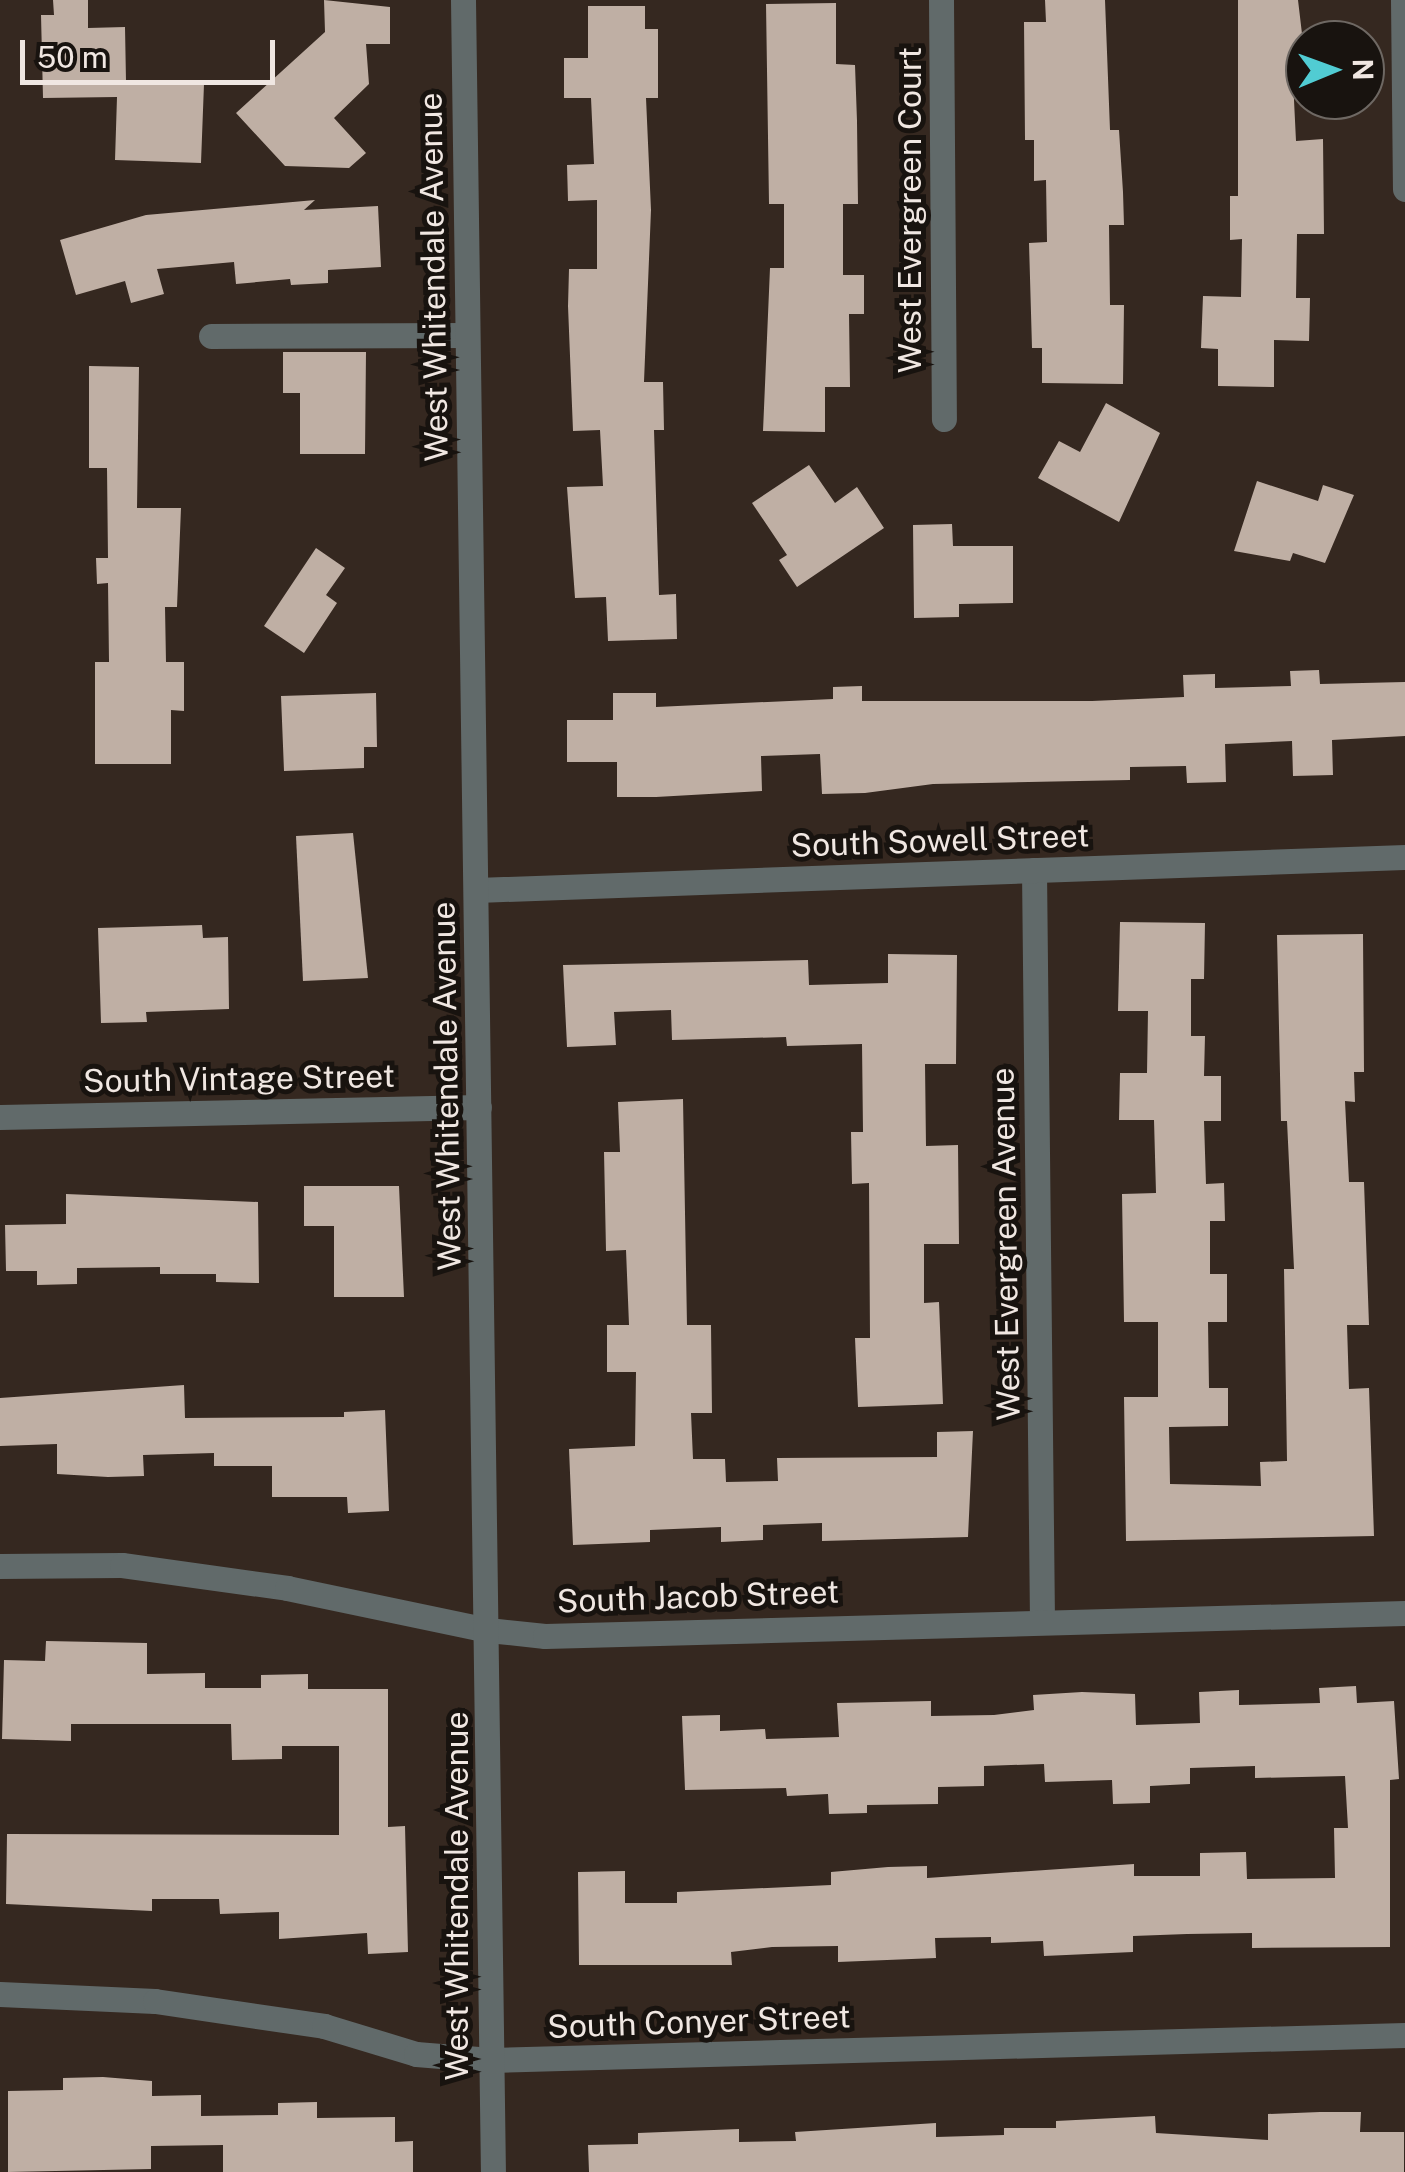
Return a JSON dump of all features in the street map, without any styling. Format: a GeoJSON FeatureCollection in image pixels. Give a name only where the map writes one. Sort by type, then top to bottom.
{"type":"FeatureCollection","features":[{"type":"Feature","properties":{"kind":"street","name":"West Whitendale Avenue"},"geometry":{"type":"LineString","coordinates":[[463,0],[494,2172]]}},
{"type":"Feature","properties":{"kind":"street","name":"West Evergreen Court"},"geometry":{"type":"LineString","coordinates":[[941,0],[944,418]]}},
{"type":"Feature","properties":{"kind":"street"},"geometry":{"type":"LineString","coordinates":[[1403,0],[1405,188]]}},
{"type":"Feature","properties":{"kind":"street"},"geometry":{"type":"LineString","coordinates":[[212,336],[467,335]]}},
{"type":"Feature","properties":{"kind":"street","name":"South Sowell Street"},"geometry":{"type":"LineString","coordinates":[[476,890],[1405,857]]}},
{"type":"Feature","properties":{"kind":"street","name":"West Evergreen Avenue"},"geometry":{"type":"LineString","coordinates":[[1034,870],[1042,1618]]}},
{"type":"Feature","properties":{"kind":"street","name":"South Vintage Street"},"geometry":{"type":"LineString","coordinates":[[0,1117],[479,1107]]}},
{"type":"Feature","properties":{"kind":"street","name":"South Jacob Street"},"geometry":{"type":"LineString","coordinates":[[0,1566],[122,1565],[287,1588],[488,1630],[545,1636],[1042,1618],[1405,1613]]}},
{"type":"Feature","properties":{"kind":"street","name":"South Conyer Street"},"geometry":{"type":"LineString","coordinates":[[0,1994],[155,2001],[324,2026],[416,2054],[491,2060],[1405,2036]]}},
{"type":"Feature","properties":{"kind":"building"},"geometry":{"type":"Polygon","coordinates":[[[53,0],[88,0],[88,28],[125,27],[126,81],[204,84],[201,163],[115,160],[117,97],[43,98],[41,15],[54,15],[53,0]]]}},
{"type":"Feature","properties":{"kind":"building"},"geometry":{"type":"Polygon","coordinates":[[[324,0],[390,7],[390,44],[366,44],[369,84],[334,118],[366,153],[349,168],[285,166],[236,113],[325,32],[324,0]]]}},
{"type":"Feature","properties":{"kind":"building"},"geometry":{"type":"Polygon","coordinates":[[[1045,0],[1105,0],[1110,130],[1119,130],[1124,225],[1109,225],[1110,305],[1124,305],[1123,384],[1042,383],[1042,348],[1032,348],[1029,243],[1047,242],[1046,180],[1034,181],[1034,140],[1025,140],[1024,22],[1046,22],[1045,0]]]}},
{"type":"Feature","properties":{"kind":"building"},"geometry":{"type":"Polygon","coordinates":[[[1238,0],[1298,0],[1300,20],[1285,20],[1285,120],[1295,120],[1296,141],[1323,139],[1324,234],[1297,234],[1296,298],[1310,298],[1309,341],[1274,340],[1274,387],[1218,386],[1218,349],[1201,348],[1203,296],[1241,297],[1242,239],[1230,240],[1230,196],[1238,196],[1238,0]]]}},
{"type":"Feature","properties":{"kind":"building"},"geometry":{"type":"Polygon","coordinates":[[[836,3],[836,64],[855,65],[857,121],[858,204],[843,204],[843,275],[864,275],[864,314],[849,314],[850,387],[825,387],[825,432],[763,431],[770,268],[784,268],[784,204],[769,204],[766,4],[836,3]]]}},
{"type":"Feature","properties":{"kind":"building"},"geometry":{"type":"Polygon","coordinates":[[[588,6],[645,6],[645,29],[658,29],[658,98],[646,98],[651,210],[644,382],[663,382],[664,430],[654,430],[659,595],[676,594],[677,639],[608,641],[606,597],[575,598],[567,487],[603,486],[600,430],[573,431],[568,306],[569,269],[597,269],[597,200],[568,201],[567,165],[594,164],[591,98],[564,98],[564,58],[588,58],[588,6]]]}},
{"type":"Feature","properties":{"kind":"building"},"geometry":{"type":"Polygon","coordinates":[[[315,200],[304,210],[378,206],[381,267],[328,270],[328,283],[291,285],[290,279],[236,284],[234,262],[157,269],[164,294],[131,303],[125,281],[76,295],[60,240],[146,215],[315,200]]]}},
{"type":"Feature","properties":{"kind":"building"},"geometry":{"type":"Polygon","coordinates":[[[283,352],[366,352],[365,454],[300,454],[300,393],[283,393],[283,352]]]}},
{"type":"Feature","properties":{"kind":"building"},"geometry":{"type":"Polygon","coordinates":[[[89,366],[139,367],[137,508],[181,508],[177,607],[165,607],[166,662],[184,662],[184,711],[171,710],[171,764],[95,764],[95,662],[109,662],[108,583],[97,584],[96,558],[108,558],[107,468],[89,468],[89,366]]]}},
{"type":"Feature","properties":{"kind":"building"},"geometry":{"type":"Polygon","coordinates":[[[1106,403],[1160,433],[1119,522],[1038,478],[1059,441],[1080,452],[1106,403]]]}},
{"type":"Feature","properties":{"kind":"building"},"geometry":{"type":"Polygon","coordinates":[[[809,465],[835,503],[857,487],[884,528],[797,587],[779,560],[787,555],[752,503],[809,465]]]}},
{"type":"Feature","properties":{"kind":"building"},"geometry":{"type":"Polygon","coordinates":[[[1257,481],[1318,501],[1323,485],[1354,495],[1325,563],[1293,553],[1290,561],[1234,551],[1257,481]]]}},
{"type":"Feature","properties":{"kind":"building"},"geometry":{"type":"Polygon","coordinates":[[[952,524],[953,546],[1013,546],[1013,603],[959,604],[959,617],[914,618],[913,525],[952,524]]]}},
{"type":"Feature","properties":{"kind":"building"},"geometry":{"type":"Polygon","coordinates":[[[316,548],[345,568],[326,595],[337,603],[304,653],[264,626],[316,548]]]}},
{"type":"Feature","properties":{"kind":"building"},"geometry":{"type":"Polygon","coordinates":[[[1319,670],[1320,684],[1405,682],[1405,736],[1332,740],[1333,775],[1293,776],[1292,741],[1225,744],[1226,782],[1187,783],[1186,766],[1130,767],[1130,780],[933,784],[822,794],[820,754],[761,756],[762,791],[617,797],[617,762],[567,762],[567,720],[613,720],[613,693],[656,693],[656,707],[833,699],[833,687],[862,686],[862,701],[1092,701],[1184,697],[1183,675],[1215,674],[1215,688],[1291,686],[1290,671],[1319,670]]]}},
{"type":"Feature","properties":{"kind":"building"},"geometry":{"type":"Polygon","coordinates":[[[376,693],[377,747],[364,747],[364,768],[284,771],[281,696],[376,693]]]}},
{"type":"Feature","properties":{"kind":"building"},"geometry":{"type":"Polygon","coordinates":[[[353,833],[368,978],[303,981],[296,836],[353,833]]]}},
{"type":"Feature","properties":{"kind":"building"},"geometry":{"type":"Polygon","coordinates":[[[1120,922],[1205,923],[1204,979],[1191,979],[1191,1036],[1205,1036],[1204,1076],[1221,1076],[1221,1121],[1204,1121],[1206,1184],[1224,1183],[1225,1221],[1210,1221],[1210,1274],[1227,1274],[1227,1322],[1208,1322],[1209,1388],[1228,1388],[1228,1426],[1169,1427],[1170,1484],[1261,1486],[1260,1462],[1287,1461],[1284,1269],[1294,1269],[1287,1121],[1281,1121],[1277,935],[1363,934],[1364,1072],[1354,1072],[1355,1102],[1345,1101],[1349,1182],[1364,1182],[1369,1325],[1347,1325],[1349,1389],[1369,1388],[1374,1536],[1126,1541],[1124,1397],[1158,1397],[1158,1322],[1124,1322],[1122,1194],[1156,1193],[1154,1120],[1119,1120],[1120,1073],[1147,1073],[1148,1011],[1118,1011],[1120,922]]]}},
{"type":"Feature","properties":{"kind":"building"},"geometry":{"type":"Polygon","coordinates":[[[202,925],[203,938],[228,937],[229,1009],[146,1012],[147,1022],[101,1023],[98,928],[202,925]]]}},
{"type":"Feature","properties":{"kind":"building"},"geometry":{"type":"Polygon","coordinates":[[[888,954],[957,955],[956,1064],[925,1064],[926,1146],[958,1145],[959,1244],[924,1244],[924,1303],[939,1302],[943,1404],[858,1407],[855,1338],[870,1338],[869,1183],[852,1184],[851,1132],[863,1132],[862,1044],[787,1046],[786,1037],[672,1040],[671,1010],[614,1012],[616,1045],[567,1047],[563,965],[808,960],[809,985],[888,983],[888,954]]]}},
{"type":"Feature","properties":{"kind":"building"},"geometry":{"type":"Polygon","coordinates":[[[683,1099],[687,1325],[711,1325],[712,1413],[691,1413],[693,1459],[725,1459],[726,1482],[778,1481],[777,1458],[937,1457],[937,1432],[973,1431],[968,1537],[822,1541],[822,1523],[763,1525],[763,1540],[721,1542],[721,1527],[650,1530],[650,1542],[573,1545],[569,1449],[635,1446],[636,1372],[607,1372],[607,1325],[629,1325],[626,1250],[606,1251],[604,1152],[620,1152],[618,1102],[683,1099]]]}},
{"type":"Feature","properties":{"kind":"building"},"geometry":{"type":"Polygon","coordinates":[[[304,1186],[399,1186],[404,1297],[334,1297],[334,1226],[304,1226],[304,1186]]]}},
{"type":"Feature","properties":{"kind":"building"},"geometry":{"type":"Polygon","coordinates":[[[66,1194],[258,1202],[259,1283],[216,1282],[216,1274],[160,1274],[160,1267],[77,1268],[77,1284],[37,1285],[37,1271],[6,1271],[5,1225],[66,1224],[66,1194]]]}},
{"type":"Feature","properties":{"kind":"building"},"geometry":{"type":"Polygon","coordinates":[[[184,1385],[185,1418],[344,1417],[344,1412],[385,1410],[389,1511],[348,1513],[347,1497],[272,1497],[272,1466],[214,1466],[214,1453],[143,1455],[144,1476],[108,1477],[57,1474],[57,1444],[0,1446],[0,1398],[184,1385]]]}},
{"type":"Feature","properties":{"kind":"building"},"geometry":{"type":"Polygon","coordinates":[[[46,1641],[147,1643],[147,1674],[205,1673],[205,1688],[261,1688],[261,1675],[308,1674],[308,1689],[388,1689],[388,1827],[405,1826],[408,1952],[368,1954],[367,1933],[279,1939],[279,1912],[220,1914],[219,1899],[152,1899],[152,1911],[6,1904],[7,1834],[339,1835],[339,1746],[282,1746],[282,1759],[232,1760],[231,1724],[71,1724],[71,1741],[2,1739],[4,1660],[45,1661],[46,1641]]]}},
{"type":"Feature","properties":{"kind":"building"},"geometry":{"type":"Polygon","coordinates":[[[1356,1686],[1357,1703],[1394,1701],[1399,1779],[1390,1780],[1390,1947],[1252,1948],[1252,1933],[1187,1934],[1133,1936],[1133,1952],[1044,1956],[1043,1941],[991,1943],[991,1937],[935,1938],[936,1958],[838,1962],[838,1946],[772,1947],[731,1952],[732,1965],[579,1965],[578,1872],[625,1871],[625,1903],[677,1903],[677,1892],[831,1885],[831,1872],[888,1867],[927,1866],[927,1878],[1134,1864],[1134,1876],[1200,1876],[1200,1853],[1246,1852],[1247,1879],[1335,1878],[1334,1828],[1348,1828],[1345,1776],[1255,1778],[1255,1766],[1190,1768],[1190,1784],[1150,1786],[1150,1803],[1113,1804],[1112,1780],[1045,1782],[1044,1764],[984,1766],[984,1786],[938,1787],[938,1804],[867,1805],[867,1813],[829,1814],[828,1794],[787,1796],[786,1788],[685,1790],[682,1716],[720,1715],[720,1731],[765,1729],[766,1739],[839,1737],[837,1703],[931,1701],[931,1716],[994,1715],[1034,1710],[1033,1695],[1082,1692],[1135,1694],[1136,1725],[1200,1723],[1199,1692],[1239,1690],[1239,1705],[1320,1703],[1319,1688],[1356,1686]]]}},
{"type":"Feature","properties":{"kind":"building"},"geometry":{"type":"Polygon","coordinates":[[[63,2078],[152,2081],[152,2096],[201,2095],[201,2116],[278,2115],[278,2103],[317,2102],[317,2118],[395,2117],[395,2142],[413,2141],[413,2172],[223,2172],[223,2145],[151,2146],[151,2169],[8,2172],[8,2091],[63,2090],[63,2078]]]}},
{"type":"Feature","properties":{"kind":"building"},"geometry":{"type":"Polygon","coordinates":[[[1361,2112],[1360,2132],[1404,2132],[1404,2172],[589,2172],[588,2145],[638,2144],[638,2133],[739,2129],[739,2142],[796,2141],[795,2132],[936,2123],[936,2137],[1004,2135],[1004,2128],[1056,2128],[1056,2121],[1155,2116],[1156,2133],[1268,2140],[1268,2114],[1361,2112]]]}}]}
